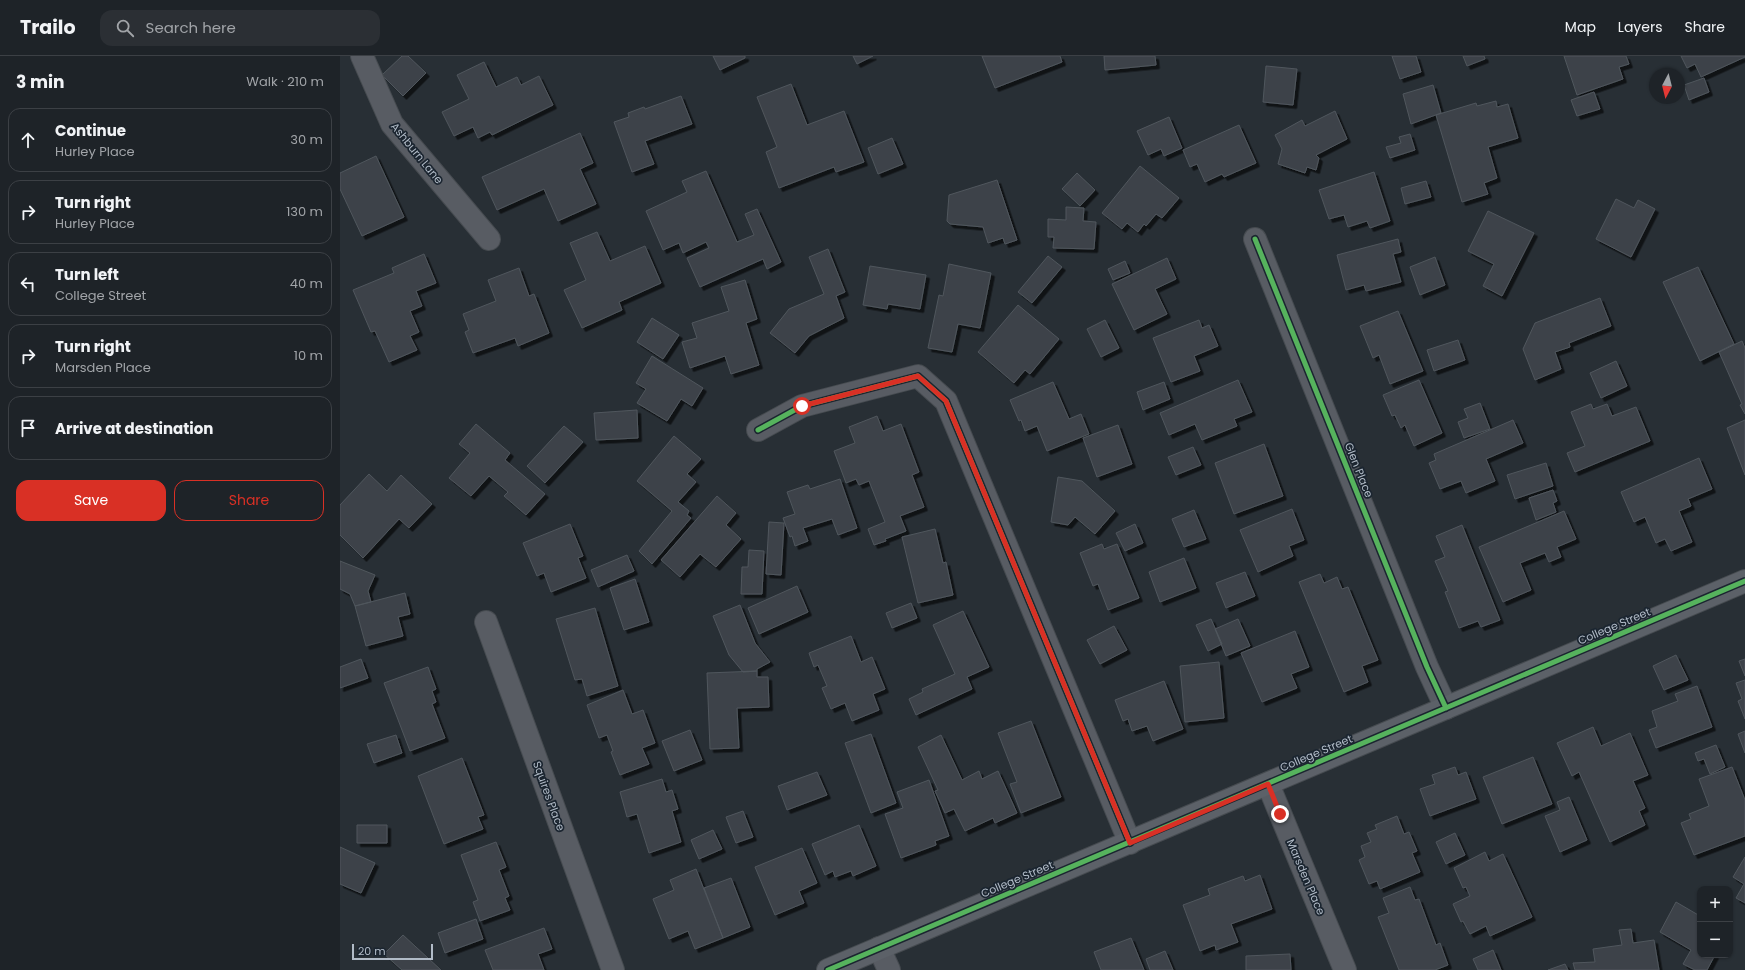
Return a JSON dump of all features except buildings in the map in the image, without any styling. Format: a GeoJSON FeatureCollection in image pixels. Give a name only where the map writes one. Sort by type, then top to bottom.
{"type":"FeatureCollection","features":[{"type":"Feature","properties":{"kind":"main road","name":"College Street"},"geometry":{"type":"LineString","coordinates":[[828,970],[1745,581]]}},
{"type":"Feature","properties":{"kind":"street","name":"Ashburn Lane"},"geometry":{"type":"LineString","coordinates":[[362,56],[392,124],[489,239]]}},
{"type":"Feature","properties":{"kind":"street","name":"Glen Place"},"geometry":{"type":"LineString","coordinates":[[1255,239],[1427,667],[1446,708]]}},
{"type":"Feature","properties":{"kind":"street"},"geometry":{"type":"LineString","coordinates":[[758,430],[802,406],[918,376],[946,401],[1130,843]]}},
{"type":"Feature","properties":{"kind":"street","name":"Squires Place"},"geometry":{"type":"LineString","coordinates":[[486,622],[613,970]]}},
{"type":"Feature","properties":{"kind":"street","name":"Marsden Place"},"geometry":{"type":"LineString","coordinates":[[1268,784],[1345,970]]}},
{"type":"Feature","properties":{"kind":"street"},"geometry":{"type":"LineString","coordinates":[[879,948],[888,970]]}},
{"type":"Feature","properties":{"kind":"cycle path"},"geometry":{"type":"LineString","coordinates":[[1255,239],[1427,667],[1446,708]]}},
{"type":"Feature","properties":{"kind":"cycle path"},"geometry":{"type":"LineString","coordinates":[[758,430],[802,406],[918,376],[946,401],[1130,843]]}},
{"type":"Feature","properties":{"kind":"cycle path"},"geometry":{"type":"LineString","coordinates":[[828,970],[1745,581]]}},
{"type":"Feature","properties":{"kind":"route"},"geometry":{"type":"LineString","coordinates":[[802,406],[918,376],[946,401],[1130,843],[1268,784],[1280,814]]}}]}
